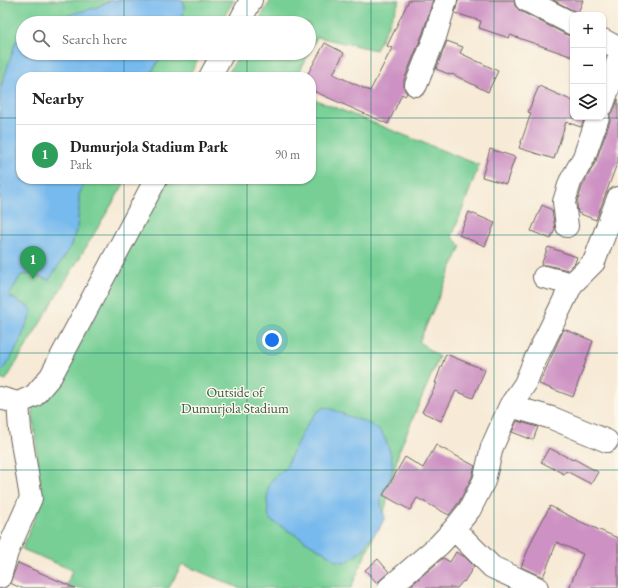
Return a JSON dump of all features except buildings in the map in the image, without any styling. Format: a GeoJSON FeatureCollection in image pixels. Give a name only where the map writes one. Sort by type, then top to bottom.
{"type":"FeatureCollection","features":[{"type":"Feature","properties":{"kind":"street"},"geometry":{"type":"LineString","coordinates":[[243,16],[251,0]]}},
{"type":"Feature","properties":{"kind":"street"},"geometry":{"type":"LineString","coordinates":[[416,85],[435,37],[446,0]]}},
{"type":"Feature","properties":{"kind":"street"},"geometry":{"type":"LineString","coordinates":[[526,0],[570,22]]}},
{"type":"Feature","properties":{"kind":"street"},"geometry":{"type":"LineString","coordinates":[[606,42],[618,48]]}},
{"type":"Feature","properties":{"kind":"street"},"geometry":{"type":"LineString","coordinates":[[213,72],[219,60]]}},
{"type":"Feature","properties":{"kind":"street"},"geometry":{"type":"LineString","coordinates":[[606,95],[618,60]]}},
{"type":"Feature","properties":{"kind":"street"},"geometry":{"type":"LineString","coordinates":[[567,226],[564,202],[570,182],[584,157],[597,120]]}},
{"type":"Feature","properties":{"kind":"street"},"geometry":{"type":"LineString","coordinates":[[0,577],[7,552],[31,498],[20,430],[9,400],[34,396],[51,376],[153,184]]}},
{"type":"Feature","properties":{"kind":"street"},"geometry":{"type":"LineString","coordinates":[[389,588],[454,529],[470,509],[484,481],[492,447],[510,406],[525,384],[534,362],[572,284],[594,262],[618,198]]}},
{"type":"Feature","properties":{"kind":"street"},"geometry":{"type":"LineString","coordinates":[[544,277],[572,284]]}},
{"type":"Feature","properties":{"kind":"street"},"geometry":{"type":"LineString","coordinates":[[510,406],[552,418],[606,441]]}},
{"type":"Feature","properties":{"kind":"street"},"geometry":{"type":"LineString","coordinates":[[454,529],[492,567],[537,588]]}},
{"type":"Feature","properties":{"kind":"green space"},"geometry":{"type":"Polygon","coordinates":[[[0,0],[234,0],[224,16],[16,16],[16,60],[198,60],[191,72],[16,72],[16,184],[124,184],[6,380],[0,378],[0,0]]]}},
{"type":"Feature","properties":{"kind":"green space"},"geometry":{"type":"Polygon","coordinates":[[[271,0],[400,0],[376,50],[317,37],[316,39],[316,16],[261,16],[271,0]]]}},
{"type":"Feature","properties":{"kind":"green space"},"geometry":{"type":"Polygon","coordinates":[[[236,60],[306,60],[300,72],[229,72],[236,60]]]}},
{"type":"Feature","properties":{"kind":"green space","name":"Outside of Dumurjola Stadium"},"geometry":{"type":"Polygon","coordinates":[[[316,100],[479,165],[452,237],[461,246],[419,342],[439,357],[399,451],[385,509],[351,588],[239,588],[182,564],[169,588],[66,588],[72,570],[22,549],[42,500],[32,407],[163,184],[316,184],[316,100]]]}},
{"type":"Feature","properties":{"kind":"water"},"geometry":{"type":"Polygon","coordinates":[[[112,0],[183,0],[184,7],[183,16],[64,16],[95,8],[112,0]]]}},
{"type":"Feature","properties":{"kind":"water"},"geometry":{"type":"Polygon","coordinates":[[[16,41],[16,60],[159,60],[152,72],[16,72],[16,184],[84,184],[79,195],[77,228],[69,250],[49,280],[32,274],[21,275],[9,296],[31,308],[31,314],[14,353],[0,372],[0,90],[16,41]]]}},
{"type":"Feature","properties":{"kind":"water"},"geometry":{"type":"Polygon","coordinates":[[[325,407],[367,423],[380,431],[390,452],[392,461],[392,470],[388,483],[383,492],[381,503],[385,517],[379,529],[367,542],[364,549],[347,562],[336,561],[269,519],[267,500],[269,483],[278,473],[285,469],[307,425],[319,410],[325,407]]]}},
{"type":"Feature","properties":{"kind":"place","name":"Dumurjola Stadium Park"},"geometry":{"type":"Point","coordinates":[33,279]}}]}
